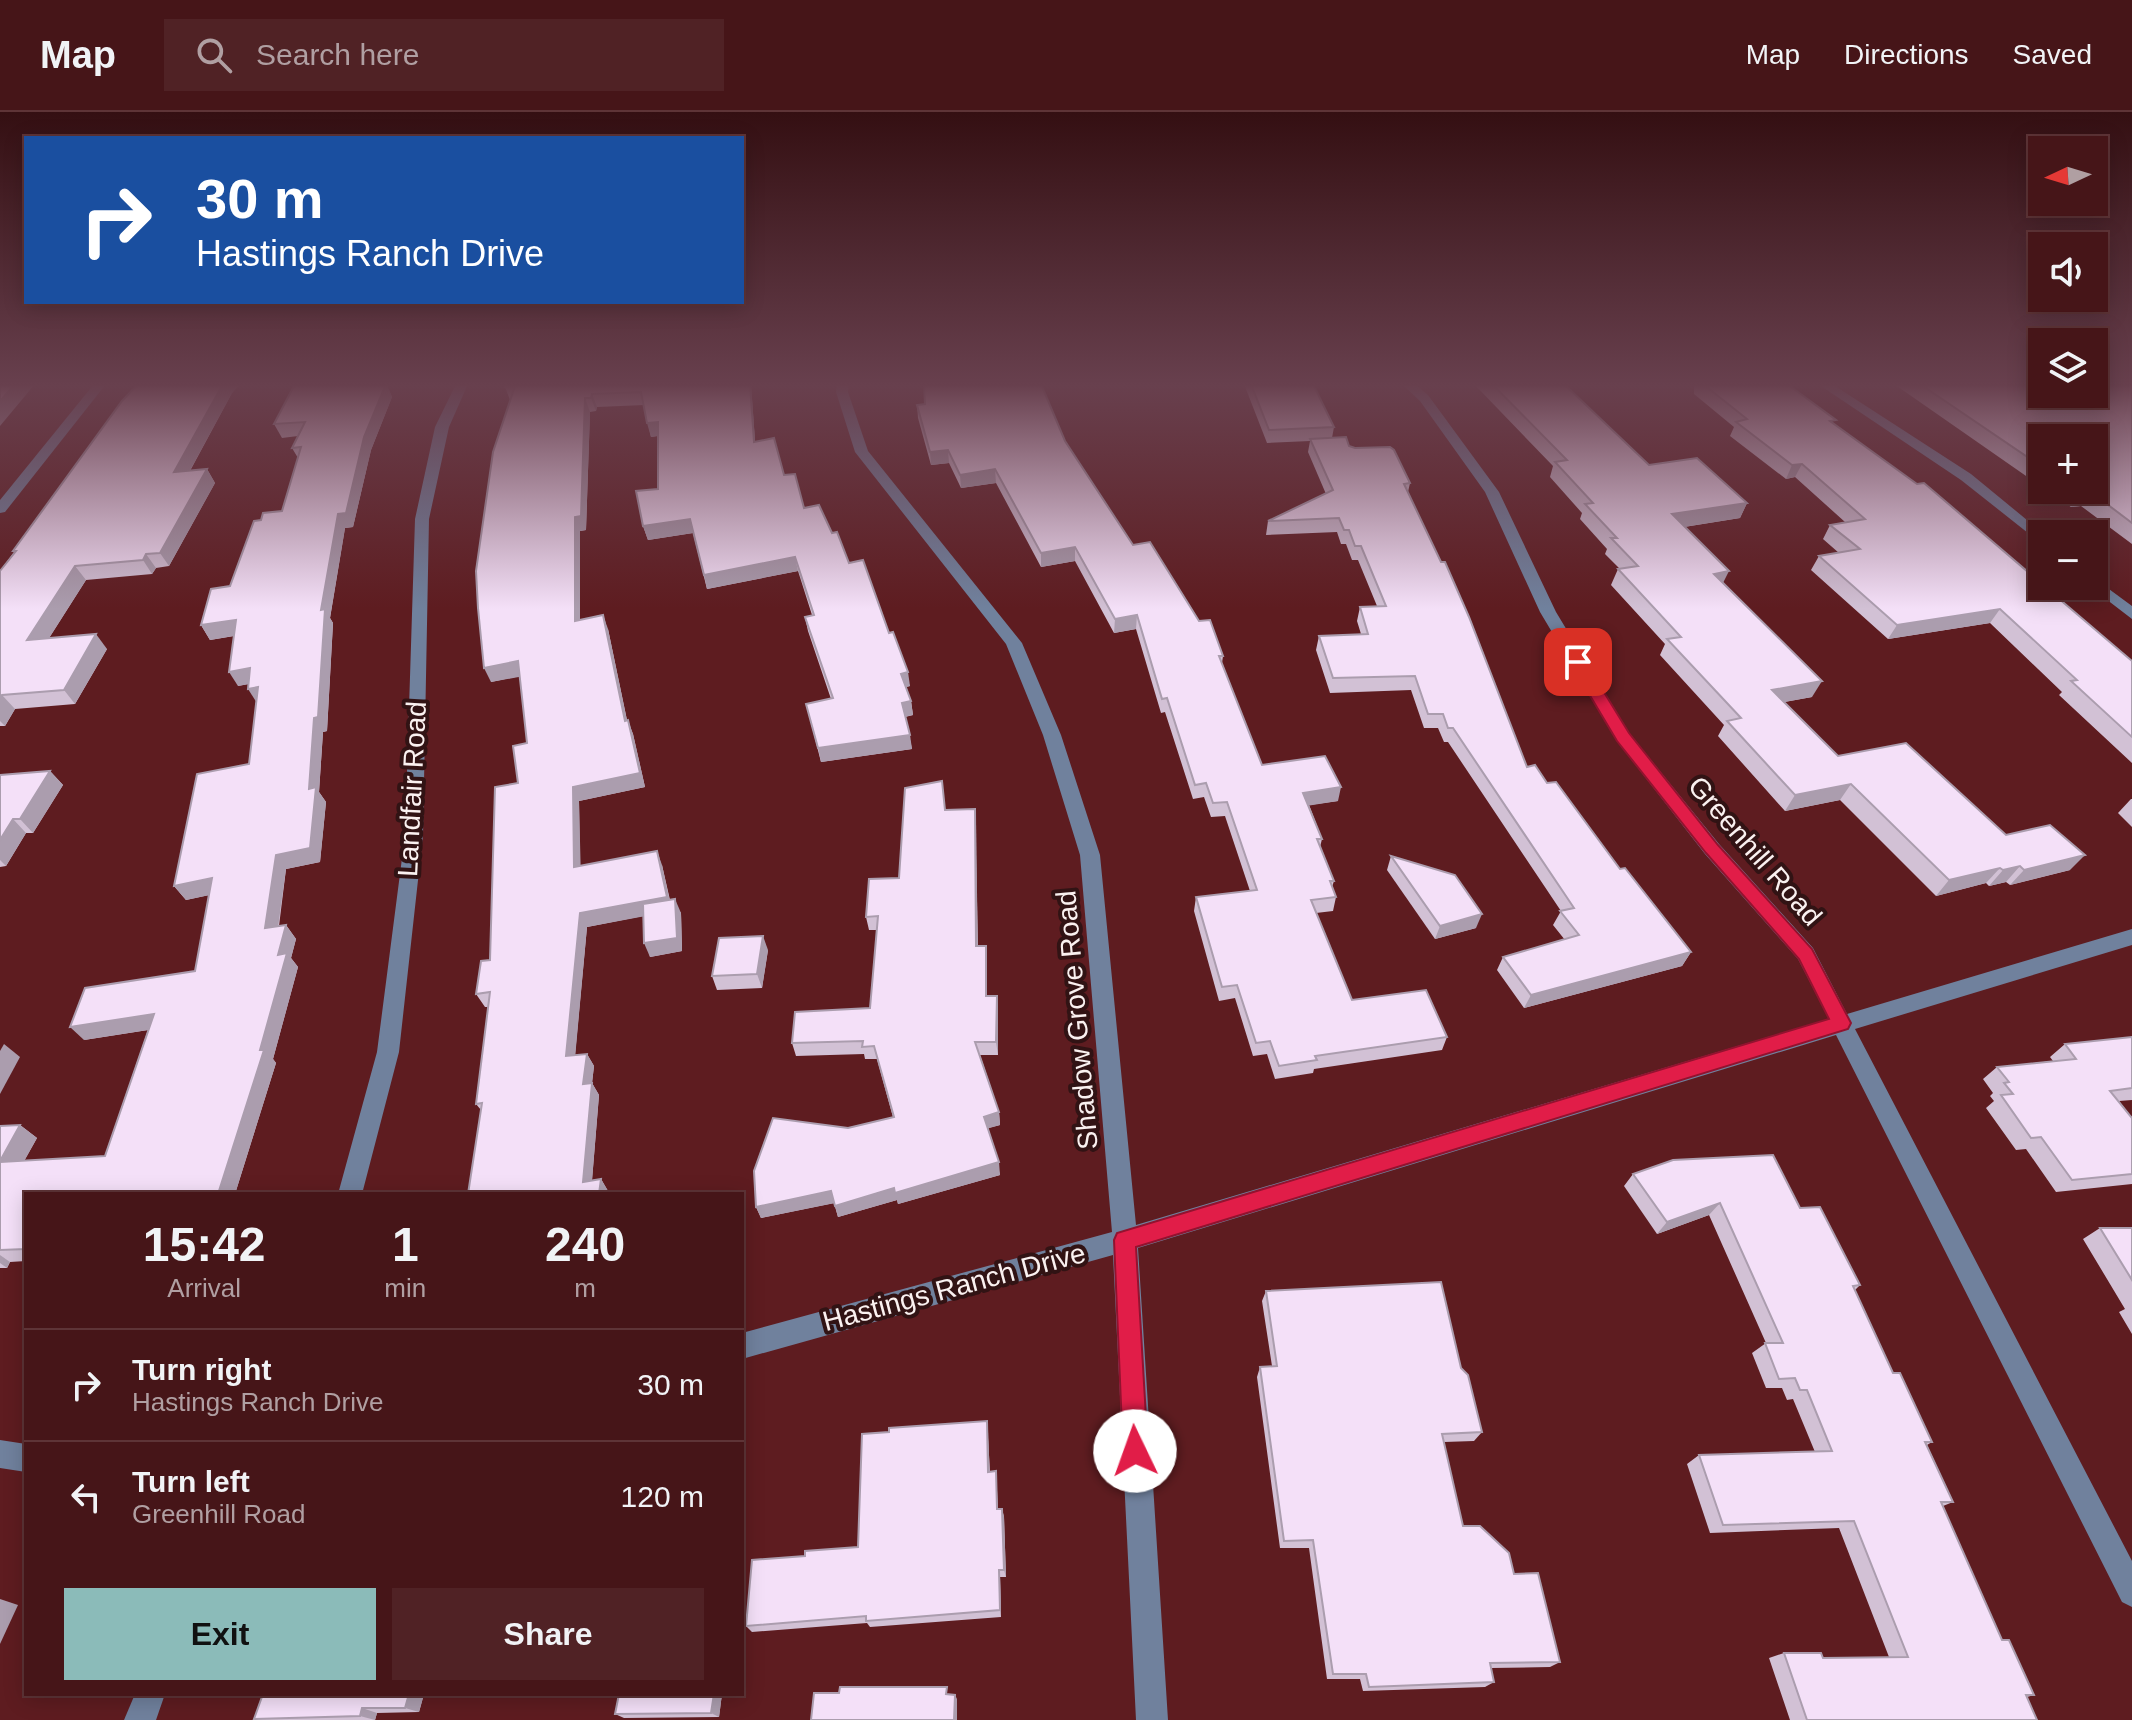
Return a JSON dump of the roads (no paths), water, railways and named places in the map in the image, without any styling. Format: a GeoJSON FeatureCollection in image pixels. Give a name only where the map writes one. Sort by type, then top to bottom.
{"type":"FeatureCollection","features":[{"type":"Feature","properties":{"kind":"street"},"geometry":{"type":"LineString","coordinates":[[0,509],[40,459]]}},
{"type":"Feature","properties":{"kind":"street","name":"Landfair Road"},"geometry":{"type":"LineString","coordinates":[[351,1192],[388,1052],[414,835],[422,519],[435,459]]}},
{"type":"Feature","properties":{"kind":"street","name":"Shadow Grove Road"},"geometry":{"type":"LineString","coordinates":[[868,459],[1014,643],[1052,735],[1090,855],[1125,1240],[1152,1720]]}},
{"type":"Feature","properties":{"kind":"street","name":"Greenhill Road"},"geometry":{"type":"LineString","coordinates":[[1468,459],[1492,492],[1548,612],[1623,737],[1712,849],[1806,954],[2132,1592]]}},
{"type":"Feature","properties":{"kind":"street"},"geometry":{"type":"LineString","coordinates":[[1939,459],[1966,477],[2028,528]]}},
{"type":"Feature","properties":{"kind":"street"},"geometry":{"type":"LineString","coordinates":[[2108,594],[2132,614]]}},
{"type":"Feature","properties":{"kind":"street","name":"Hastings Ranch Drive"},"geometry":{"type":"LineString","coordinates":[[744,1345],[1125,1240],[2132,937]]}},
{"type":"Feature","properties":{"kind":"street"},"geometry":{"type":"LineString","coordinates":[[0,1454],[24,1458]]}},
{"type":"Feature","properties":{"kind":"street"},"geometry":{"type":"LineString","coordinates":[[140,1720],[149,1696]]}}]}
